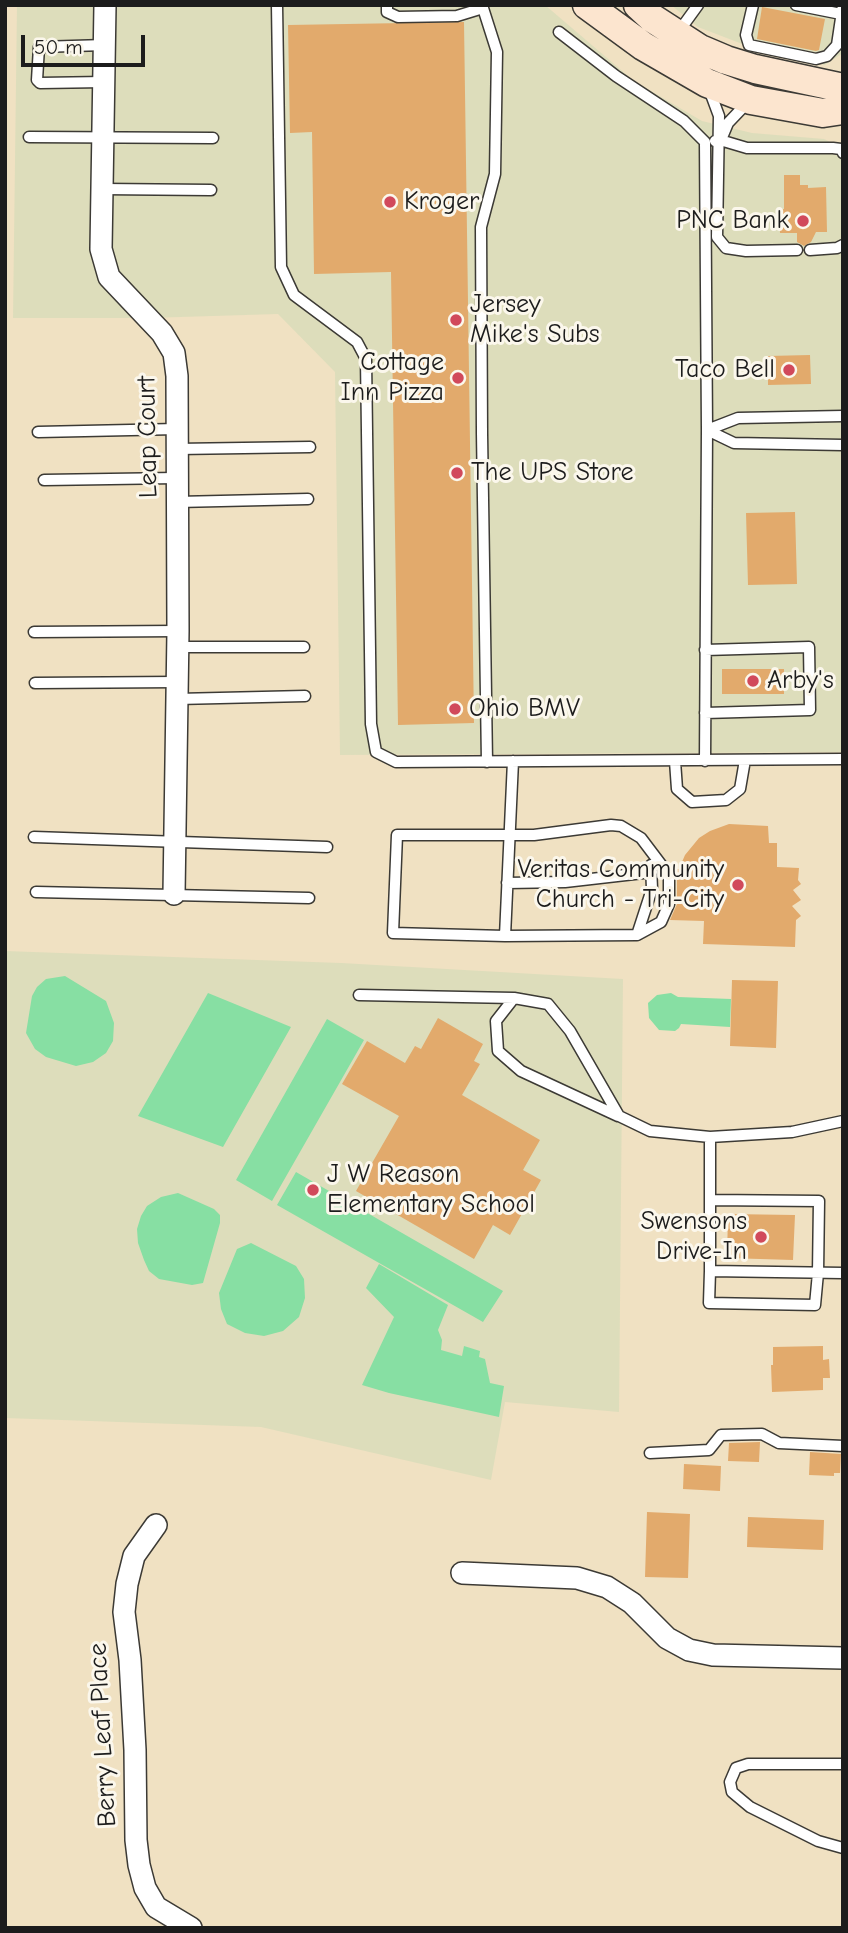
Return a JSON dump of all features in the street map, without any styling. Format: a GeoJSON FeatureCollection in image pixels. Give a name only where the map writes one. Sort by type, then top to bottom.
{"type":"FeatureCollection","features":[{"type":"Feature","properties":{"kind":"street","name":"Leap Court"},"geometry":{"type":"LineString","coordinates":[[105,5],[101,249],[109,277],[162,333],[174,353],[177,376],[174,894]]}},
{"type":"Feature","properties":{"kind":"street"},"geometry":{"type":"LineString","coordinates":[[587,5],[643,46],[707,83],[751,100],[823,113],[843,110]]}},
{"type":"Feature","properties":{"kind":"street"},"geometry":{"type":"LineString","coordinates":[[638,5],[700,49],[726,60],[843,88]]}},
{"type":"Feature","properties":{"kind":"street","name":"Berry Leaf Place"},"geometry":{"type":"LineString","coordinates":[[156,1525],[134,1556],[124,1612],[130,1660],[135,1750],[136,1840],[145,1888],[156,1907],[191,1928]]}},
{"type":"Feature","properties":{"kind":"street"},"geometry":{"type":"LineString","coordinates":[[462,1573],[577,1578],[607,1587],[632,1603],[667,1638],[689,1650],[713,1656],[843,1658]]}},
{"type":"Feature","properties":{"kind":"lane"},"geometry":{"type":"LineString","coordinates":[[276,5],[281,267],[295,295],[357,342],[366,359],[371,724],[376,752],[396,762],[843,759]]}},
{"type":"Feature","properties":{"kind":"lane"},"geometry":{"type":"LineString","coordinates":[[387,5],[387,12],[398,17],[457,16],[482,7],[497,52],[495,174],[481,228],[487,762]]}},
{"type":"Feature","properties":{"kind":"lane"},"geometry":{"type":"LineString","coordinates":[[677,34],[698,5]]}},
{"type":"Feature","properties":{"kind":"lane"},"geometry":{"type":"LineString","coordinates":[[753,5],[746,35],[749,45],[816,60],[827,56],[837,45],[842,10],[796,5]]}},
{"type":"Feature","properties":{"kind":"lane"},"geometry":{"type":"LineString","coordinates":[[559,32],[616,76],[684,121],[705,142],[705,761]]}},
{"type":"Feature","properties":{"kind":"lane"},"geometry":{"type":"LineString","coordinates":[[104,82],[40,83],[37,80],[37,70],[40,47],[105,46]]}},
{"type":"Feature","properties":{"kind":"lane"},"geometry":{"type":"LineString","coordinates":[[707,83],[719,116],[717,237],[726,248],[746,251],[797,250]]}},
{"type":"Feature","properties":{"kind":"lane"},"geometry":{"type":"LineString","coordinates":[[720,140],[728,123],[751,100]]}},
{"type":"Feature","properties":{"kind":"lane"},"geometry":{"type":"LineString","coordinates":[[29,137],[213,138]]}},
{"type":"Feature","properties":{"kind":"lane"},"geometry":{"type":"LineString","coordinates":[[705,142],[720,140],[747,148],[833,148],[841,149],[843,153]]}},
{"type":"Feature","properties":{"kind":"lane"},"geometry":{"type":"LineString","coordinates":[[102,189],[211,190]]}},
{"type":"Feature","properties":{"kind":"lane"},"geometry":{"type":"LineString","coordinates":[[810,250],[843,245]]}},
{"type":"Feature","properties":{"kind":"lane"},"geometry":{"type":"LineString","coordinates":[[707,430],[738,418],[843,416]]}},
{"type":"Feature","properties":{"kind":"lane"},"geometry":{"type":"LineString","coordinates":[[707,430],[734,443],[843,444]]}},
{"type":"Feature","properties":{"kind":"lane"},"geometry":{"type":"LineString","coordinates":[[38,432],[310,447]]}},
{"type":"Feature","properties":{"kind":"lane"},"geometry":{"type":"LineString","coordinates":[[44,480],[176,478]]}},
{"type":"Feature","properties":{"kind":"lane"},"geometry":{"type":"LineString","coordinates":[[177,502],[308,499]]}},
{"type":"Feature","properties":{"kind":"lane"},"geometry":{"type":"LineString","coordinates":[[34,632],[304,647]]}},
{"type":"Feature","properties":{"kind":"lane"},"geometry":{"type":"LineString","coordinates":[[705,650],[809,648],[810,710],[705,713]]}},
{"type":"Feature","properties":{"kind":"lane"},"geometry":{"type":"LineString","coordinates":[[35,683],[305,696]]}},
{"type":"Feature","properties":{"kind":"lane"},"geometry":{"type":"LineString","coordinates":[[675,761],[677,789],[692,802],[726,800],[740,789],[745,760]]}},
{"type":"Feature","properties":{"kind":"lane"},"geometry":{"type":"LineString","coordinates":[[505,936],[513,761]]}},
{"type":"Feature","properties":{"kind":"lane"},"geometry":{"type":"LineString","coordinates":[[621,826],[641,838],[669,875],[669,904],[661,922],[637,935],[393,933],[397,835],[509,835],[621,826]]}},
{"type":"Feature","properties":{"kind":"lane"},"geometry":{"type":"LineString","coordinates":[[34,837],[327,847]]}},
{"type":"Feature","properties":{"kind":"lane"},"geometry":{"type":"LineString","coordinates":[[637,935],[652,889],[647,845]]}},
{"type":"Feature","properties":{"kind":"lane"},"geometry":{"type":"LineString","coordinates":[[507,883],[565,882],[652,872]]}},
{"type":"Feature","properties":{"kind":"lane"},"geometry":{"type":"LineString","coordinates":[[36,892],[309,898]]}},
{"type":"Feature","properties":{"kind":"lane"},"geometry":{"type":"LineString","coordinates":[[359,995],[514,998],[548,1004],[570,1031],[619,1116]]}},
{"type":"Feature","properties":{"kind":"lane"},"geometry":{"type":"LineString","coordinates":[[514,998],[496,1021],[498,1051],[521,1071],[650,1131],[710,1137],[792,1132],[843,1121]]}},
{"type":"Feature","properties":{"kind":"lane"},"geometry":{"type":"LineString","coordinates":[[710,1137],[709,1303],[815,1305],[819,1201],[710,1200]]}},
{"type":"Feature","properties":{"kind":"lane"},"geometry":{"type":"LineString","coordinates":[[710,1271],[843,1273]]}},
{"type":"Feature","properties":{"kind":"lane"},"geometry":{"type":"LineString","coordinates":[[650,1453],[709,1450],[721,1435],[762,1434],[779,1443],[843,1446]]}},
{"type":"Feature","properties":{"kind":"lane"},"geometry":{"type":"LineString","coordinates":[[843,1763],[748,1764],[736,1768],[730,1782],[732,1792],[750,1807],[818,1842],[843,1848]]}},
{"type":"Feature","properties":{"kind":"shaded area"},"geometry":{"type":"Polygon","coordinates":[[[17,5],[545,5],[634,81],[702,121],[752,133],[824,139],[843,148],[843,752],[340,755],[335,372],[278,314],[13,318],[17,5]]]}},
{"type":"Feature","properties":{"kind":"shaded area"},"geometry":{"type":"Polygon","coordinates":[[[671,5],[843,5],[843,53],[825,65],[758,50],[698,27],[671,5]]]}},
{"type":"Feature","properties":{"kind":"shaded area","name":"J W Reason Elementary School"},"geometry":{"type":"Polygon","coordinates":[[[5,951],[341,963],[623,979],[619,1412],[505,1402],[491,1480],[261,1427],[5,1418],[5,951]]]}},
{"type":"Feature","properties":{"kind":"green space"},"geometry":{"type":"Polygon","coordinates":[[[65,976],[106,1001],[114,1023],[113,1041],[106,1053],[93,1062],[76,1066],[46,1057],[35,1049],[26,1033],[32,996],[37,987],[46,979],[65,976]]]}},
{"type":"Feature","properties":{"kind":"green space"},"geometry":{"type":"Polygon","coordinates":[[[208,993],[291,1027],[223,1147],[138,1116],[208,993]]]}},
{"type":"Feature","properties":{"kind":"green space"},"geometry":{"type":"Polygon","coordinates":[[[671,993],[678,997],[731,999],[730,1027],[681,1024],[675,1031],[659,1030],[649,1018],[648,1003],[657,995],[671,993]]]}},
{"type":"Feature","properties":{"kind":"green space"},"geometry":{"type":"Polygon","coordinates":[[[327,1019],[364,1040],[272,1201],[236,1180],[327,1019]]]}},
{"type":"Feature","properties":{"kind":"green space"},"geometry":{"type":"Polygon","coordinates":[[[296,1172],[503,1291],[483,1322],[277,1205],[296,1172]]]}},
{"type":"Feature","properties":{"kind":"green space"},"geometry":{"type":"Polygon","coordinates":[[[178,1193],[214,1209],[220,1215],[203,1283],[192,1285],[159,1279],[149,1271],[138,1243],[137,1229],[147,1206],[161,1197],[178,1193]]]}},
{"type":"Feature","properties":{"kind":"green space"},"geometry":{"type":"Polygon","coordinates":[[[251,1243],[296,1266],[304,1279],[305,1298],[299,1317],[283,1331],[264,1336],[245,1333],[227,1324],[221,1309],[219,1293],[237,1249],[251,1243]]]}},
{"type":"Feature","properties":{"kind":"green space"},"geometry":{"type":"Polygon","coordinates":[[[379,1264],[448,1305],[438,1330],[442,1340],[441,1350],[462,1356],[464,1346],[480,1351],[479,1357],[485,1359],[490,1383],[504,1386],[499,1417],[362,1385],[394,1317],[366,1288],[379,1264]]]}},
{"type":"Feature","properties":{"kind":"building"},"geometry":{"type":"Polygon","coordinates":[[[762,7],[825,19],[819,50],[757,39],[762,7]]]}},
{"type":"Feature","properties":{"kind":"building"},"geometry":{"type":"Polygon","coordinates":[[[464,22],[474,723],[398,725],[391,272],[314,274],[312,132],[290,133],[288,25],[464,22]]]}},
{"type":"Feature","properties":{"kind":"building","name":"PNC Bank"},"geometry":{"type":"Polygon","coordinates":[[[784,175],[800,175],[800,185],[808,185],[808,188],[826,187],[827,232],[816,232],[811,242],[804,246],[797,242],[797,233],[780,233],[779,210],[784,209],[784,175]]]}},
{"type":"Feature","properties":{"kind":"building","name":"Taco Bell"},"geometry":{"type":"Polygon","coordinates":[[[810,355],[811,384],[768,385],[768,356],[810,355]]]}},
{"type":"Feature","properties":{"kind":"building"},"geometry":{"type":"Polygon","coordinates":[[[795,512],[797,584],[748,585],[746,513],[795,512]]]}},
{"type":"Feature","properties":{"kind":"building","name":"Arby's"},"geometry":{"type":"Polygon","coordinates":[[[722,669],[784,669],[784,694],[722,694],[722,669]]]}},
{"type":"Feature","properties":{"kind":"building","name":"Veritas Community Church - Tri-City"},"geometry":{"type":"Polygon","coordinates":[[[729,824],[768,826],[769,843],[777,843],[777,867],[799,868],[798,880],[801,884],[793,890],[801,900],[792,906],[801,916],[796,920],[795,947],[703,944],[704,921],[670,920],[677,904],[675,869],[679,869],[685,855],[699,838],[729,824]]]}},
{"type":"Feature","properties":{"kind":"building"},"geometry":{"type":"Polygon","coordinates":[[[732,980],[778,981],[776,1048],[730,1046],[732,980]]]}},
{"type":"Feature","properties":{"kind":"building"},"geometry":{"type":"Polygon","coordinates":[[[438,1018],[483,1044],[474,1061],[480,1064],[462,1095],[540,1140],[523,1170],[541,1180],[510,1235],[493,1225],[474,1259],[356,1191],[399,1116],[342,1084],[367,1041],[405,1063],[415,1046],[421,1049],[438,1018]]]}},
{"type":"Feature","properties":{"kind":"building","name":"Swensons Drive-In"},"geometry":{"type":"Polygon","coordinates":[[[728,1214],[795,1215],[793,1260],[727,1258],[728,1214]]]}},
{"type":"Feature","properties":{"kind":"building"},"geometry":{"type":"Polygon","coordinates":[[[823,1346],[823,1360],[829,1359],[830,1378],[823,1378],[823,1390],[772,1392],[773,1347],[823,1346]]]}},
{"type":"Feature","properties":{"kind":"building"},"geometry":{"type":"Polygon","coordinates":[[[760,1442],[759,1462],[728,1461],[729,1443],[760,1442]]]}},
{"type":"Feature","properties":{"kind":"building"},"geometry":{"type":"Polygon","coordinates":[[[810,1452],[841,1454],[840,1473],[834,1473],[834,1476],[809,1475],[810,1452]]]}},
{"type":"Feature","properties":{"kind":"building"},"geometry":{"type":"Polygon","coordinates":[[[684,1464],[721,1466],[720,1491],[683,1489],[684,1464]]]}},
{"type":"Feature","properties":{"kind":"building"},"geometry":{"type":"Polygon","coordinates":[[[647,1512],[690,1514],[688,1578],[645,1577],[647,1512]]]}},
{"type":"Feature","properties":{"kind":"building"},"geometry":{"type":"Polygon","coordinates":[[[748,1517],[824,1520],[823,1550],[747,1547],[748,1517]]]}},
{"type":"Feature","properties":{"kind":"place","name":"Kroger"},"geometry":{"type":"Point","coordinates":[390,202]}},
{"type":"Feature","properties":{"kind":"place","name":"PNC Bank"},"geometry":{"type":"Point","coordinates":[803,221]}},
{"type":"Feature","properties":{"kind":"place","name":"Jersey Mike's Subs"},"geometry":{"type":"Point","coordinates":[456,320]}},
{"type":"Feature","properties":{"kind":"place","name":"Taco Bell"},"geometry":{"type":"Point","coordinates":[789,370]}},
{"type":"Feature","properties":{"kind":"place","name":"Cottage Inn Pizza"},"geometry":{"type":"Point","coordinates":[458,378]}},
{"type":"Feature","properties":{"kind":"place","name":"The UPS Store"},"geometry":{"type":"Point","coordinates":[457,473]}},
{"type":"Feature","properties":{"kind":"place","name":"Arby's"},"geometry":{"type":"Point","coordinates":[753,681]}},
{"type":"Feature","properties":{"kind":"place","name":"Ohio BMV"},"geometry":{"type":"Point","coordinates":[455,709]}},
{"type":"Feature","properties":{"kind":"place","name":"Veritas Community Church - Tri-City"},"geometry":{"type":"Point","coordinates":[738,885]}},
{"type":"Feature","properties":{"kind":"place","name":"J W Reason Elementary School"},"geometry":{"type":"Point","coordinates":[313,1190]}},
{"type":"Feature","properties":{"kind":"place","name":"Swensons Drive-In"},"geometry":{"type":"Point","coordinates":[761,1237]}}]}
